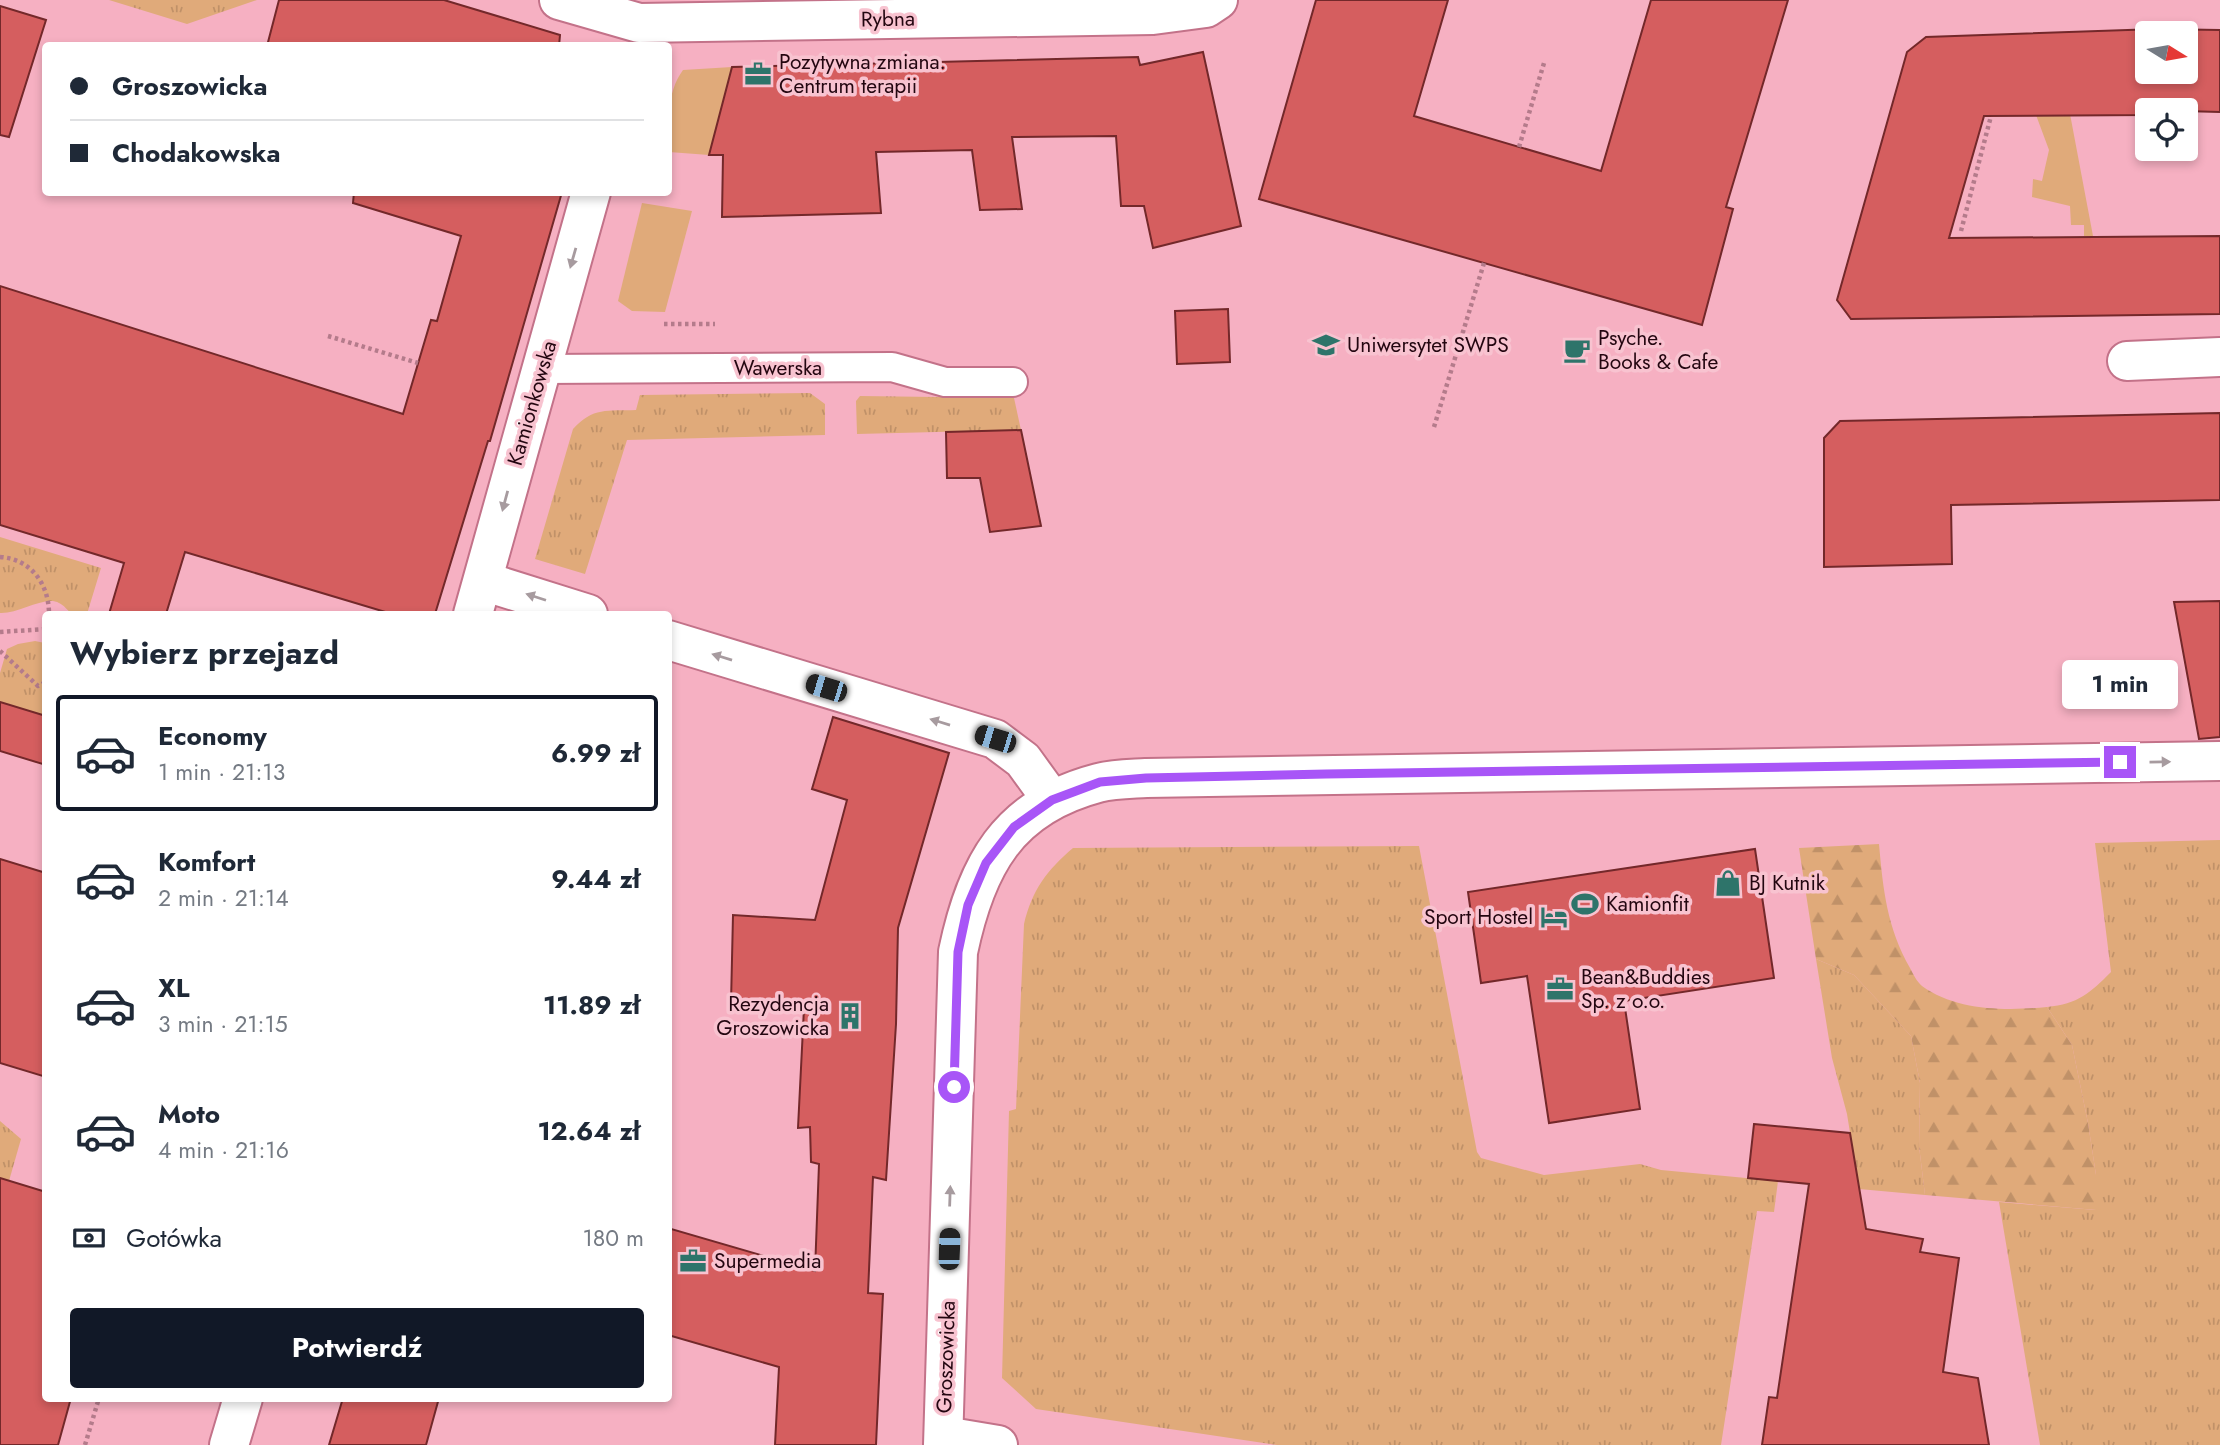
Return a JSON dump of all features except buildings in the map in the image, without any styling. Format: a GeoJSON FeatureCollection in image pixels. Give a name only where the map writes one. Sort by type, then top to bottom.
{"type":"FeatureCollection","features":[{"type":"Feature","properties":{"kind":"street","name":"Rybna"},"geometry":{"type":"LineString","coordinates":[[559,0],[640,23],[1153,15],[1206,8],[1218,0]]}},
{"type":"Feature","properties":{"kind":"street","name":"Kamionkowska"},"geometry":{"type":"LineString","coordinates":[[478,597],[591,196]]}},
{"type":"Feature","properties":{"kind":"street"},"geometry":{"type":"LineString","coordinates":[[2127,361],[2220,357]]}},
{"type":"Feature","properties":{"kind":"street"},"geometry":{"type":"LineString","coordinates":[[478,597],[569,611]]}},
{"type":"Feature","properties":{"kind":"street"},"geometry":{"type":"LineString","coordinates":[[672,641],[995,739],[1023,760],[1052,800]]}},
{"type":"Feature","properties":{"kind":"street","name":"Groszowicka"},"geometry":{"type":"LineString","coordinates":[[943,1441],[958,952],[968,905],[986,863],[1014,827],[1052,800],[1100,782],[1146,778],[2220,761]]}},
{"type":"Feature","properties":{"kind":"street"},"geometry":{"type":"LineString","coordinates":[[229,1445],[242,1402]]}},
{"type":"Feature","properties":{"kind":"street"},"geometry":{"type":"LineString","coordinates":[[943,1441],[998,1445]]}},
{"type":"Feature","properties":{"kind":"lane","name":"Wawerska"},"geometry":{"type":"LineString","coordinates":[[541,369],[892,367],[945,382],[1013,382]]}},
{"type":"Feature","properties":{"kind":"path"},"geometry":{"type":"LineString","coordinates":[[1519,147],[1544,63]]}},
{"type":"Feature","properties":{"kind":"path"},"geometry":{"type":"LineString","coordinates":[[1961,230],[1991,116]]}},
{"type":"Feature","properties":{"kind":"path"},"geometry":{"type":"LineString","coordinates":[[1434,427],[1484,263]]}},
{"type":"Feature","properties":{"kind":"path"},"geometry":{"type":"LineString","coordinates":[[328,336],[418,363]]}},
{"type":"Feature","properties":{"kind":"path"},"geometry":{"type":"LineString","coordinates":[[0,557],[15,558],[30,566],[46,592],[49,611]]}},
{"type":"Feature","properties":{"kind":"path"},"geometry":{"type":"LineString","coordinates":[[0,632],[42,629]]}},
{"type":"Feature","properties":{"kind":"path"},"geometry":{"type":"LineString","coordinates":[[0,651],[27,678],[38,686],[42,684]]}},
{"type":"Feature","properties":{"kind":"path"},"geometry":{"type":"LineString","coordinates":[[85,1445],[98,1402]]}},
{"type":"Feature","properties":{"kind":"green space"},"geometry":{"type":"Polygon","coordinates":[[[109,0],[257,0],[187,24],[109,0]]]}},
{"type":"Feature","properties":{"kind":"green space"},"geometry":{"type":"Polygon","coordinates":[[[732,67],[709,155],[672,152],[672,96],[683,70],[732,67]]]}},
{"type":"Feature","properties":{"kind":"green space"},"geometry":{"type":"Polygon","coordinates":[[[2070,114],[2093,236],[2084,236],[2084,225],[2071,225],[2070,206],[2032,197],[2033,179],[2042,181],[2049,150],[2036,115],[2070,114]]]}},
{"type":"Feature","properties":{"kind":"green space"},"geometry":{"type":"Polygon","coordinates":[[[642,203],[692,211],[665,312],[632,311],[618,301],[642,203]]]}},
{"type":"Feature","properties":{"kind":"green space"},"geometry":{"type":"Polygon","coordinates":[[[810,393],[825,404],[825,435],[627,440],[585,574],[535,559],[573,429],[587,417],[601,412],[636,410],[640,395],[810,393]]]}},
{"type":"Feature","properties":{"kind":"green space"},"geometry":{"type":"Polygon","coordinates":[[[860,396],[1014,398],[1021,430],[857,434],[856,401],[860,396]]]}},
{"type":"Feature","properties":{"kind":"green space"},"geometry":{"type":"Polygon","coordinates":[[[0,537],[101,568],[88,611],[69,611],[61,604],[47,601],[0,613],[0,537]]]}},
{"type":"Feature","properties":{"kind":"green space"},"geometry":{"type":"Polygon","coordinates":[[[42,642],[42,715],[0,702],[0,673],[7,649],[18,644],[42,642]]]}},
{"type":"Feature","properties":{"kind":"green space"},"geometry":{"type":"Polygon","coordinates":[[[2220,840],[2220,1445],[2040,1445],[1999,1202],[2096,1210],[2096,1175],[2072,1045],[2047,1007],[2083,996],[2111,972],[2095,843],[2220,840]]]}},
{"type":"Feature","properties":{"kind":"green space"},"geometry":{"type":"Polygon","coordinates":[[[1879,844],[1891,923],[1902,953],[1920,984],[1935,994],[1966,1005],[1999,1009],[2047,1007],[2072,1045],[2096,1175],[2096,1210],[1925,1195],[1919,1146],[1920,1083],[1911,1036],[1854,975],[1816,959],[1799,848],[1879,844]]]}},
{"type":"Feature","properties":{"kind":"green space"},"geometry":{"type":"Polygon","coordinates":[[[1419,846],[1477,1152],[1481,1158],[1544,1175],[1640,1164],[1661,1170],[1778,1181],[1774,1212],[1757,1211],[1721,1445],[1277,1445],[1036,1409],[1002,1378],[1009,1111],[1016,1109],[1024,924],[1031,901],[1042,882],[1073,848],[1419,846]]]}},
{"type":"Feature","properties":{"kind":"green space"},"geometry":{"type":"Polygon","coordinates":[[[1816,959],[1854,975],[1911,1036],[1920,1083],[1919,1146],[1925,1195],[1859,1189],[1847,1114],[1832,1058],[1816,959]]]}},
{"type":"Feature","properties":{"kind":"green space"},"geometry":{"type":"Polygon","coordinates":[[[0,1121],[21,1139],[9,1181],[0,1178],[0,1121]]]}},
{"type":"Feature","properties":{"kind":"place","name":"Pozytywna zmiana. Centrum terapii"},"geometry":{"type":"Point","coordinates":[758,74]}},
{"type":"Feature","properties":{"kind":"place","name":"Uniwersytet SWPS"},"geometry":{"type":"Point","coordinates":[1326,345]}},
{"type":"Feature","properties":{"kind":"place","name":"Psyche. Books & Cafe"},"geometry":{"type":"Point","coordinates":[1577,350]}},
{"type":"Feature","properties":{"kind":"place","name":"BJ Kutnik"},"geometry":{"type":"Point","coordinates":[1728,883]}},
{"type":"Feature","properties":{"kind":"place","name":"Kamionfit"},"geometry":{"type":"Point","coordinates":[1585,904]}},
{"type":"Feature","properties":{"kind":"place","name":"Sport Hostel"},"geometry":{"type":"Point","coordinates":[1554,917]}},
{"type":"Feature","properties":{"kind":"place","name":"Bean&Buddies Sp. z o.o."},"geometry":{"type":"Point","coordinates":[1560,989]}},
{"type":"Feature","properties":{"kind":"place","name":"Rezydencja Groszowicka"},"geometry":{"type":"Point","coordinates":[850,1016]}},
{"type":"Feature","properties":{"kind":"place","name":"Supermedia"},"geometry":{"type":"Point","coordinates":[693,1261]}},
{"type":"Feature","properties":{"kind":"route"},"geometry":{"type":"LineString","coordinates":[[954,1087],[958,952],[968,905],[986,863],[1014,827],[1052,800],[1100,782],[1146,778],[1326,774],[2120,762]]}}]}
